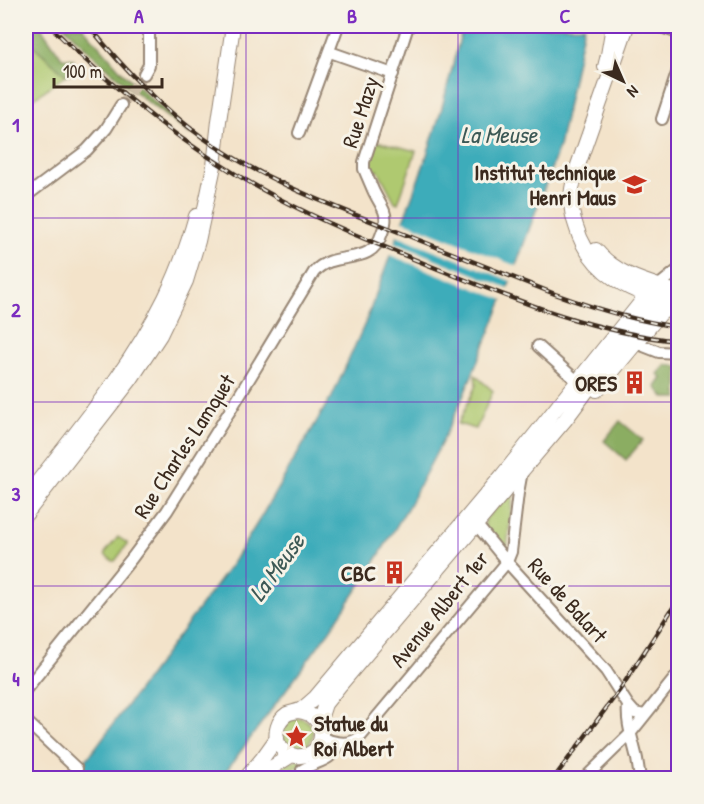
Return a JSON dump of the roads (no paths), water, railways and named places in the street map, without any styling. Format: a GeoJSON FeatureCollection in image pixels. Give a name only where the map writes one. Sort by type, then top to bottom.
{"type":"FeatureCollection","features":[{"type":"Feature","properties":{"kind":"main road"},"geometry":{"type":"LineString","coordinates":[[26,497],[160,322],[195,219],[207,162],[224,26]]}},
{"type":"Feature","properties":{"kind":"main road"},"geometry":{"type":"LineString","coordinates":[[26,514],[131,379],[160,322],[186,281],[208,199],[233,26]]}},
{"type":"Feature","properties":{"kind":"main road"},"geometry":{"type":"LineString","coordinates":[[599,105],[600,85],[613,26]]}},
{"type":"Feature","properties":{"kind":"main road"},"geometry":{"type":"LineString","coordinates":[[627,26],[576,171],[572,190],[573,219],[591,259],[603,271],[627,287],[669,292]]}},
{"type":"Feature","properties":{"kind":"main road"},"geometry":{"type":"LineString","coordinates":[[634,26],[582,174],[579,205],[590,241],[605,260],[624,273],[669,292]]}},
{"type":"Feature","properties":{"kind":"main road"},"geometry":{"type":"LineString","coordinates":[[627,287],[633,298],[635,310]]}},
{"type":"Feature","properties":{"kind":"main road","name":"Avenue Albert 1er"},"geometry":{"type":"LineString","coordinates":[[318,722],[325,704],[339,685],[459,543],[477,505],[577,381],[635,310],[669,292]]}},
{"type":"Feature","properties":{"kind":"main road","name":"Avenue Albert 1er"},"geometry":{"type":"LineString","coordinates":[[565,420],[591,397],[666,309],[669,292]]}},
{"type":"Feature","properties":{"kind":"main road","name":"Avenue Albert 1er"},"geometry":{"type":"LineString","coordinates":[[246,778],[276,738],[277,727],[283,717],[298,711],[315,698],[470,522],[522,471],[565,420],[610,357],[669,292]]}},
{"type":"Feature","properties":{"kind":"main road"},"geometry":{"type":"LineString","coordinates":[[276,738],[282,749],[292,755],[304,756],[316,749],[321,738],[318,722],[310,714],[298,711]]}},
{"type":"Feature","properties":{"kind":"main road"},"geometry":{"type":"LineString","coordinates":[[262,778],[271,768],[292,755]]}},
{"type":"Feature","properties":{"kind":"street"},"geometry":{"type":"LineString","coordinates":[[144,74],[149,65],[149,26]]}},
{"type":"Feature","properties":{"kind":"street"},"geometry":{"type":"LineString","coordinates":[[299,133],[338,26]]}},
{"type":"Feature","properties":{"kind":"street","name":"Rue Mazy"},"geometry":{"type":"LineString","coordinates":[[379,242],[386,221],[384,211],[364,169],[364,162],[408,26]]}},
{"type":"Feature","properties":{"kind":"street"},"geometry":{"type":"LineString","coordinates":[[658,26],[678,33]]}},
{"type":"Feature","properties":{"kind":"street"},"geometry":{"type":"LineString","coordinates":[[330,52],[393,74]]}},
{"type":"Feature","properties":{"kind":"street"},"geometry":{"type":"LineString","coordinates":[[662,119],[678,70]]}},
{"type":"Feature","properties":{"kind":"street"},"geometry":{"type":"LineString","coordinates":[[26,196],[87,150],[106,129],[121,105]]}},
{"type":"Feature","properties":{"kind":"street","name":"Rue Charles Lamquet"},"geometry":{"type":"LineString","coordinates":[[26,689],[167,512],[314,272],[327,262],[362,255],[372,250],[379,242]]}},
{"type":"Feature","properties":{"kind":"street"},"geometry":{"type":"LineString","coordinates":[[669,292],[678,270]]}},
{"type":"Feature","properties":{"kind":"street"},"geometry":{"type":"LineString","coordinates":[[636,343],[659,352],[678,353]]}},
{"type":"Feature","properties":{"kind":"street"},"geometry":{"type":"LineString","coordinates":[[538,346],[577,381]]}},
{"type":"Feature","properties":{"kind":"street","name":"Avenue Albert 1er"},"geometry":{"type":"LineString","coordinates":[[302,770],[328,759],[333,755],[339,743],[350,743],[361,736],[507,562],[522,471],[538,440],[578,388],[577,381]]}},
{"type":"Feature","properties":{"kind":"street","name":"Rue de Balart"},"geometry":{"type":"LineString","coordinates":[[470,522],[606,671],[635,713],[644,715]]}},
{"type":"Feature","properties":{"kind":"street"},"geometry":{"type":"LineString","coordinates":[[585,778],[630,734],[678,674]]}},
{"type":"Feature","properties":{"kind":"street","name":"Rue de Balart"},"geometry":{"type":"LineString","coordinates":[[628,705],[630,734],[640,778]]}},
{"type":"Feature","properties":{"kind":"street"},"geometry":{"type":"LineString","coordinates":[[26,721],[76,769]]}},
{"type":"Feature","properties":{"kind":"street"},"geometry":{"type":"LineString","coordinates":[[321,738],[339,743]]}},
{"type":"Feature","properties":{"kind":"street"},"geometry":{"type":"LineString","coordinates":[[615,749],[637,758]]}},
{"type":"Feature","properties":{"kind":"water","name":"La Meuse"},"geometry":{"type":"Polygon","coordinates":[[[463,26],[584,26],[559,147],[509,285],[442,442],[408,507],[369,572],[330,630],[221,778],[73,778],[231,565],[331,399],[366,321],[425,161],[441,111],[463,26]]]}},
{"type":"Feature","properties":{"kind":"tunnel"},"geometry":{"type":"LineString","coordinates":[[121,105],[144,74]]}},
{"type":"Feature","properties":{"kind":"railway"},"geometry":{"type":"LineString","coordinates":[[50,26],[128,97],[184,140],[243,179],[295,207],[382,246],[533,306],[590,324],[678,341]]}},
{"type":"Feature","properties":{"kind":"railway"},"geometry":{"type":"LineString","coordinates":[[89,26],[156,99],[202,137],[245,164],[291,188],[555,294],[616,314],[678,327]]}},
{"type":"Feature","properties":{"kind":"railway"},"geometry":{"type":"LineString","coordinates":[[554,778],[619,691],[678,600]]}},
{"type":"Feature","properties":{"kind":"place","name":"Institut technique Henri Maus"},"geometry":{"type":"Point","coordinates":[634,185]}},
{"type":"Feature","properties":{"kind":"place","name":"ORES"},"geometry":{"type":"Point","coordinates":[635,383]}},
{"type":"Feature","properties":{"kind":"place","name":"CBC"},"geometry":{"type":"Point","coordinates":[394,573]}},
{"type":"Feature","properties":{"kind":"place","name":"Statue du Roi Albert"},"geometry":{"type":"Point","coordinates":[296,736]}}]}
